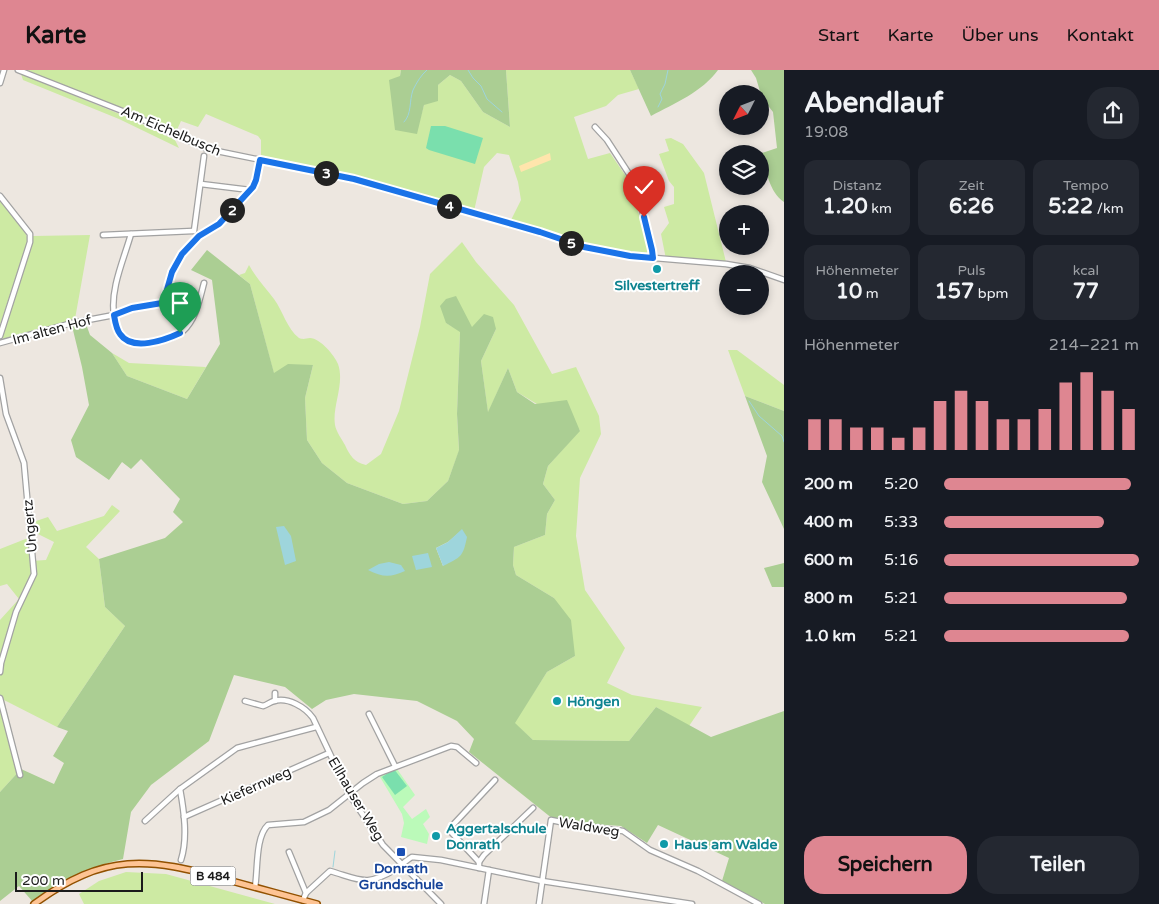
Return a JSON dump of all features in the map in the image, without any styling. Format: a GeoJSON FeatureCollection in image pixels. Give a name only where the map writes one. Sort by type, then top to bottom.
{"type":"FeatureCollection","features":[{"type":"Feature","properties":{"kind":"main road","name":"B 484"},"geometry":{"type":"LineString","coordinates":[[34,904],[54,890],[81,876],[104,868],[133,863],[170,865],[317,904]]}},
{"type":"Feature","properties":{"kind":"street"},"geometry":{"type":"LineString","coordinates":[[0,83],[4,70]]}},
{"type":"Feature","properties":{"kind":"street","name":"Am Eichelbusch"},"geometry":{"type":"LineString","coordinates":[[18,70],[130,114],[207,149],[354,179],[540,232],[584,247],[630,256],[726,264],[750,268],[784,280]]}},
{"type":"Feature","properties":{"kind":"street"},"geometry":{"type":"LineString","coordinates":[[595,127],[607,140],[632,180],[640,198],[653,258]]}},
{"type":"Feature","properties":{"kind":"street"},"geometry":{"type":"LineString","coordinates":[[194,231],[204,156]]}},
{"type":"Feature","properties":{"kind":"street","name":"Im alten Hof"},"geometry":{"type":"LineString","coordinates":[[0,343],[78,322],[114,315],[132,308],[162,303],[172,272],[182,254],[199,236],[219,224],[250,190],[256,180],[260,160]]}},
{"type":"Feature","properties":{"kind":"street"},"geometry":{"type":"LineString","coordinates":[[201,184],[250,190]]}},
{"type":"Feature","properties":{"kind":"street"},"geometry":{"type":"LineString","coordinates":[[0,196],[30,234],[30,242],[0,336]]}},
{"type":"Feature","properties":{"kind":"street"},"geometry":{"type":"LineString","coordinates":[[103,235],[194,231],[199,236]]}},
{"type":"Feature","properties":{"kind":"street"},"geometry":{"type":"LineString","coordinates":[[131,234],[113,300],[118,330],[124,338],[137,343],[158,342],[180,333],[187,326],[195,311],[204,283]]}},
{"type":"Feature","properties":{"kind":"street","name":"Ungertz"},"geometry":{"type":"LineString","coordinates":[[0,378],[6,414],[24,463],[34,574],[16,612],[0,672]]}},
{"type":"Feature","properties":{"kind":"street"},"geometry":{"type":"LineString","coordinates":[[275,693],[275,701]]}},
{"type":"Feature","properties":{"kind":"street"},"geometry":{"type":"LineString","coordinates":[[0,698],[20,775]]}},
{"type":"Feature","properties":{"kind":"street","name":"Ellhauser Weg"},"geometry":{"type":"LineString","coordinates":[[245,700],[263,706],[275,701],[293,702],[307,710],[349,794],[383,845],[441,904]]}},
{"type":"Feature","properties":{"kind":"street"},"geometry":{"type":"LineString","coordinates":[[370,714],[395,766]]}},
{"type":"Feature","properties":{"kind":"street"},"geometry":{"type":"LineString","coordinates":[[145,821],[180,789],[238,748],[316,727]]}},
{"type":"Feature","properties":{"kind":"street"},"geometry":{"type":"LineString","coordinates":[[255,888],[258,855],[264,829],[268,825],[304,822],[329,810],[377,774],[451,746],[456,747],[476,763]]}},
{"type":"Feature","properties":{"kind":"street","name":"Kiefernweg"},"geometry":{"type":"LineString","coordinates":[[184,818],[329,753]]}},
{"type":"Feature","properties":{"kind":"street"},"geometry":{"type":"LineString","coordinates":[[479,865],[451,832],[451,828],[495,780]]}},
{"type":"Feature","properties":{"kind":"street"},"geometry":{"type":"LineString","coordinates":[[180,789],[184,818],[181,860]]}},
{"type":"Feature","properties":{"kind":"street"},"geometry":{"type":"LineString","coordinates":[[479,865],[484,855],[533,808]]}},
{"type":"Feature","properties":{"kind":"street","name":"Waldweg"},"geometry":{"type":"LineString","coordinates":[[542,881],[550,820],[623,831],[650,850],[698,872],[759,904]]}},
{"type":"Feature","properties":{"kind":"street"},"geometry":{"type":"LineString","coordinates":[[289,852],[306,893]]}},
{"type":"Feature","properties":{"kind":"street"},"geometry":{"type":"LineString","coordinates":[[303,900],[306,893],[330,871],[366,882],[380,878],[402,865],[408,859],[420,857],[479,865],[489,870],[542,881],[692,904]]}},
{"type":"Feature","properties":{"kind":"street"},"geometry":{"type":"LineString","coordinates":[[484,904],[489,870]]}},
{"type":"Feature","properties":{"kind":"street"},"geometry":{"type":"LineString","coordinates":[[539,904],[542,881]]}},
{"type":"Feature","properties":{"kind":"green space"},"geometry":{"type":"Polygon","coordinates":[[[24,70],[401,70],[400,76],[416,133],[424,105],[438,85],[450,75],[461,81],[483,112],[510,127],[506,70],[630,70],[639,89],[618,95],[606,106],[574,117],[588,159],[610,153],[630,182],[650,255],[585,245],[511,220],[521,200],[518,182],[509,155],[497,153],[484,167],[474,211],[354,176],[261,157],[261,140],[258,136],[206,114],[198,127],[181,121],[176,132],[24,70]]]}},
{"type":"Feature","properties":{"kind":"green space"},"geometry":{"type":"Polygon","coordinates":[[[401,70],[506,70],[510,127],[483,112],[461,81],[450,75],[438,85],[438,101],[424,105],[417,134],[395,130],[389,80],[400,76],[401,70]]]}},
{"type":"Feature","properties":{"kind":"green space"},"geometry":{"type":"Polygon","coordinates":[[[630,70],[718,70],[712,78],[696,91],[651,116],[630,70]]]}},
{"type":"Feature","properties":{"kind":"green space"},"geometry":{"type":"Polygon","coordinates":[[[751,70],[784,70],[784,202],[775,193],[769,179],[769,151],[777,148],[773,112],[769,107],[769,85],[758,85],[751,70]]]}},
{"type":"Feature","properties":{"kind":"green space"},"geometry":{"type":"Polygon","coordinates":[[[21,74],[127,117],[175,140],[179,148],[119,119],[23,80],[21,74]]]}},
{"type":"Feature","properties":{"kind":"green space"},"geometry":{"type":"Polygon","coordinates":[[[431,126],[445,126],[483,138],[475,164],[426,148],[431,126]]]}},
{"type":"Feature","properties":{"kind":"green space"},"geometry":{"type":"Polygon","coordinates":[[[671,138],[683,144],[704,173],[719,234],[719,255],[724,255],[726,262],[666,259],[661,234],[669,223],[664,207],[674,204],[674,187],[669,181],[659,154],[669,151],[665,139],[671,138]]]}},
{"type":"Feature","properties":{"kind":"green space"},"geometry":{"type":"Polygon","coordinates":[[[0,200],[25,231],[28,240],[0,325],[0,200]]]}},
{"type":"Feature","properties":{"kind":"green space"},"geometry":{"type":"Polygon","coordinates":[[[90,235],[75,319],[5,340],[2,338],[32,245],[33,236],[90,235]]]}},
{"type":"Feature","properties":{"kind":"green space"},"geometry":{"type":"Polygon","coordinates":[[[462,242],[476,262],[514,305],[552,374],[576,367],[599,416],[601,434],[580,478],[576,536],[585,590],[625,648],[607,683],[632,695],[702,707],[689,726],[656,707],[629,741],[533,740],[514,723],[547,672],[575,656],[554,598],[516,575],[513,565],[514,547],[545,535],[547,514],[555,500],[543,484],[548,466],[580,430],[517,392],[508,368],[488,413],[481,361],[496,329],[472,328],[446,323],[460,331],[457,414],[459,451],[448,481],[427,501],[403,504],[347,483],[322,463],[307,440],[305,398],[313,365],[274,374],[250,284],[239,275],[245,273],[249,265],[277,304],[295,334],[301,339],[310,338],[318,341],[327,348],[338,364],[340,379],[335,410],[336,427],[351,455],[358,462],[366,465],[381,454],[399,411],[420,327],[430,274],[462,242]]]}},
{"type":"Feature","properties":{"kind":"green space"},"geometry":{"type":"Polygon","coordinates":[[[207,250],[250,284],[274,373],[288,364],[313,365],[305,398],[307,440],[322,463],[347,483],[403,504],[427,501],[448,481],[459,450],[457,414],[460,332],[446,323],[440,306],[446,299],[456,296],[472,327],[484,314],[493,317],[496,329],[481,361],[488,412],[508,368],[517,392],[535,404],[567,400],[580,431],[548,466],[543,484],[555,500],[547,514],[545,535],[514,547],[513,565],[516,575],[554,598],[571,620],[575,656],[547,672],[515,723],[533,740],[629,741],[656,707],[711,737],[784,711],[784,904],[765,904],[722,881],[729,858],[658,825],[647,843],[621,826],[564,822],[553,819],[469,752],[474,739],[457,721],[417,701],[354,694],[326,700],[312,709],[285,687],[234,675],[209,741],[151,785],[131,812],[123,859],[99,866],[76,876],[33,902],[19,886],[0,901],[0,792],[21,769],[54,784],[64,763],[53,756],[68,731],[57,727],[125,626],[105,607],[99,559],[165,538],[183,522],[173,512],[180,499],[141,459],[131,469],[122,462],[109,480],[76,457],[71,440],[89,405],[72,326],[86,324],[90,335],[112,353],[127,376],[187,399],[220,344],[212,280],[191,270],[207,250]],[[462,530],[448,542],[436,548],[443,566],[462,530]]]}},
{"type":"Feature","properties":{"kind":"green space"},"geometry":{"type":"Polygon","coordinates":[[[728,350],[737,350],[784,385],[784,411],[745,396],[728,350]]]}},
{"type":"Feature","properties":{"kind":"green space"},"geometry":{"type":"Polygon","coordinates":[[[112,353],[129,363],[206,367],[187,399],[127,376],[112,353]]]}},
{"type":"Feature","properties":{"kind":"green space"},"geometry":{"type":"Polygon","coordinates":[[[745,396],[784,411],[784,529],[762,482],[767,456],[745,396]]]}},
{"type":"Feature","properties":{"kind":"green space"},"geometry":{"type":"Polygon","coordinates":[[[112,505],[120,511],[86,547],[99,559],[105,607],[125,626],[57,727],[4,700],[21,769],[0,792],[0,620],[19,599],[7,584],[0,586],[0,549],[28,538],[30,561],[46,560],[54,542],[34,532],[33,522],[48,517],[57,531],[104,516],[112,505]]]}},
{"type":"Feature","properties":{"kind":"green space"},"geometry":{"type":"Polygon","coordinates":[[[784,563],[784,587],[772,587],[764,568],[784,563]]]}},
{"type":"Feature","properties":{"kind":"green space"},"geometry":{"type":"Polygon","coordinates":[[[395,766],[415,795],[403,807],[412,819],[426,809],[430,817],[423,824],[429,834],[427,844],[401,837],[404,823],[402,814],[380,777],[395,766]]]}},
{"type":"Feature","properties":{"kind":"green space"},"geometry":{"type":"Polygon","coordinates":[[[394,769],[407,786],[395,795],[382,777],[394,769]]]}},
{"type":"Feature","properties":{"kind":"green space"},"geometry":{"type":"Polygon","coordinates":[[[126,872],[166,874],[275,904],[84,904],[79,894],[99,881],[126,872]]]}},
{"type":"Feature","properties":{"kind":"sand"},"geometry":{"type":"Polygon","coordinates":[[[550,153],[551,160],[521,172],[519,166],[550,153]]]}},
{"type":"Feature","properties":{"kind":"water"},"geometry":{"type":"Polygon","coordinates":[[[284,526],[291,536],[296,561],[285,565],[276,527],[284,526]]]}},
{"type":"Feature","properties":{"kind":"water"},"geometry":{"type":"Polygon","coordinates":[[[462,529],[467,537],[462,553],[443,566],[436,548],[448,542],[462,529]]]}},
{"type":"Feature","properties":{"kind":"water"},"geometry":{"type":"Polygon","coordinates":[[[428,553],[432,567],[416,570],[412,556],[428,553]]]}},
{"type":"Feature","properties":{"kind":"water"},"geometry":{"type":"Polygon","coordinates":[[[389,562],[401,565],[405,571],[386,576],[368,570],[379,564],[389,562]]]}},
{"type":"Feature","properties":{"kind":"waterway"},"geometry":{"type":"LineString","coordinates":[[404,122],[407,119],[413,90],[427,70]]}},
{"type":"Feature","properties":{"kind":"waterway"},"geometry":{"type":"LineString","coordinates":[[468,70],[481,86],[487,99],[502,112]]}},
{"type":"Feature","properties":{"kind":"waterway"},"geometry":{"type":"LineString","coordinates":[[658,107],[662,99],[660,94],[665,84],[668,70]]}},
{"type":"Feature","properties":{"kind":"waterway"},"geometry":{"type":"LineString","coordinates":[[749,401],[759,416],[782,436],[784,442]]}},
{"type":"Feature","properties":{"kind":"waterway"},"geometry":{"type":"LineString","coordinates":[[302,705],[313,714]]}},
{"type":"Feature","properties":{"kind":"waterway"},"geometry":{"type":"LineString","coordinates":[[333,867],[335,851]]}},
{"type":"Feature","properties":{"kind":"waterway"},"geometry":{"type":"LineString","coordinates":[[308,895],[318,885]]}},
{"type":"Feature","properties":{"kind":"place","name":"Silvestertreff"},"geometry":{"type":"Point","coordinates":[657,269]}},
{"type":"Feature","properties":{"kind":"place","name":"Höngen"},"geometry":{"type":"Point","coordinates":[557,701]}},
{"type":"Feature","properties":{"kind":"place","name":"Aggertalschule Donrath"},"geometry":{"type":"Point","coordinates":[436,836]}},
{"type":"Feature","properties":{"kind":"place","name":"Haus am Walde"},"geometry":{"type":"Point","coordinates":[664,844]}},
{"type":"Feature","properties":{"kind":"place","name":"Donrath Grundschule"},"geometry":{"type":"Point","coordinates":[401,852]}},
{"type":"Feature","properties":{"kind":"route"},"geometry":{"type":"LineString","coordinates":[[180,333],[158,342],[137,343],[124,338],[120,334],[114,315],[132,308],[162,303],[172,272],[182,254],[199,236],[219,224],[253,187],[260,160],[354,179],[540,232],[584,247],[630,256],[653,258],[644,217]]}}]}
